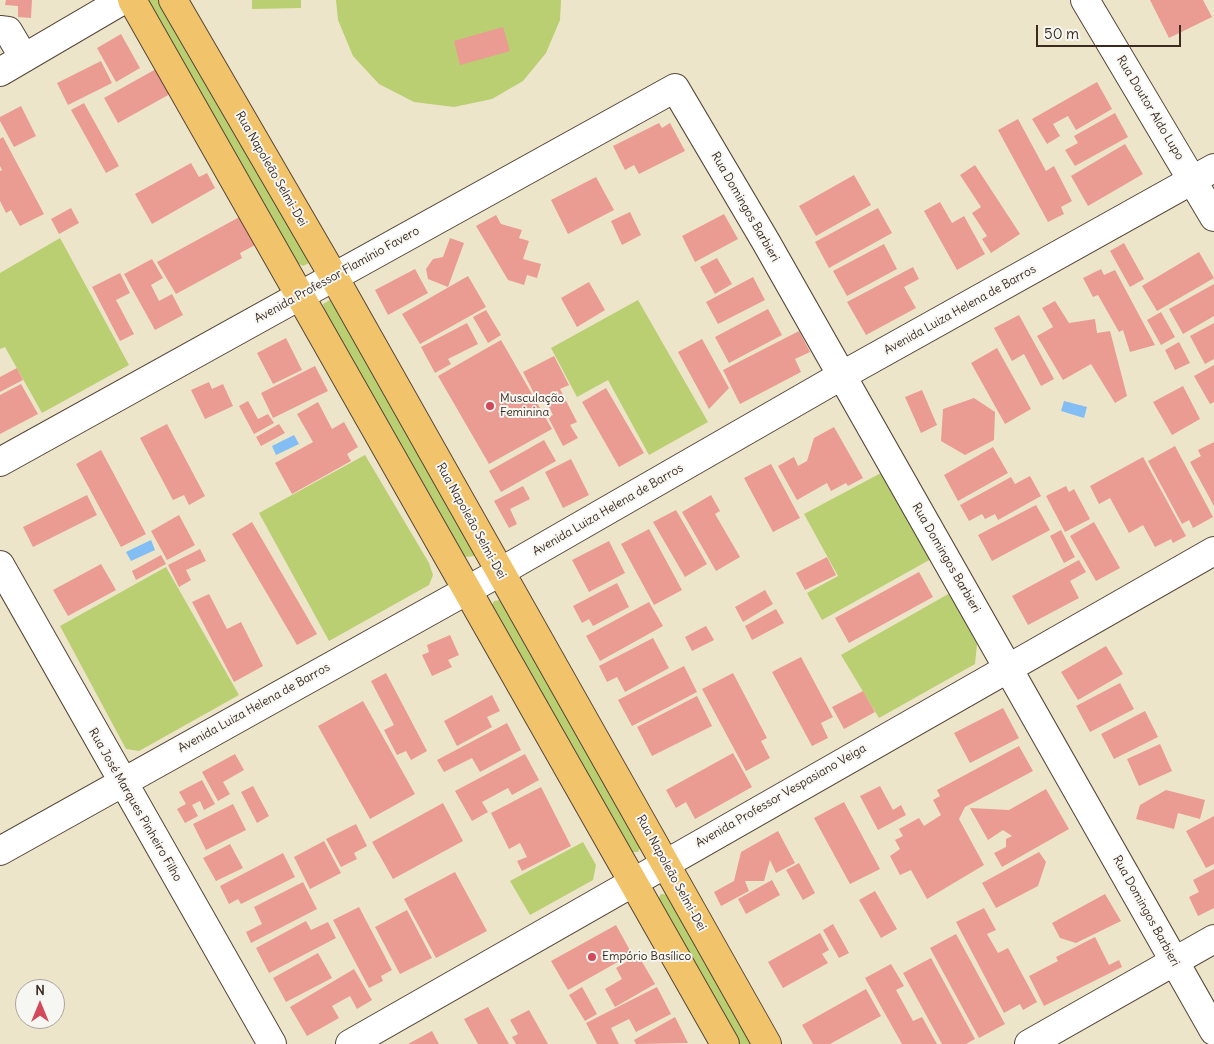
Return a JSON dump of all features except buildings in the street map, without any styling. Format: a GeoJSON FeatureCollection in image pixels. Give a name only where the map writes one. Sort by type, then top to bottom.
{"type":"FeatureCollection","features":[{"type":"Feature","properties":{"kind":"main road"},"geometry":{"type":"LineString","coordinates":[[132,0],[468,589],[724,1044]]}},
{"type":"Feature","properties":{"kind":"main road","name":"Rua Napoleão Selmi-Dei"},"geometry":{"type":"LineString","coordinates":[[172,0],[334,277],[767,1044]]}},
{"type":"Feature","properties":{"kind":"street"},"geometry":{"type":"LineString","coordinates":[[0,72],[123,0]]}},
{"type":"Feature","properties":{"kind":"street","name":"Rua Doutor Aldo Lupo"},"geometry":{"type":"LineString","coordinates":[[1085,0],[1204,174],[1214,217]]}},
{"type":"Feature","properties":{"kind":"street"},"geometry":{"type":"LineString","coordinates":[[0,30],[8,31],[24,58]]}},
{"type":"Feature","properties":{"kind":"street","name":"Avenida Professor Flamínio Favero"},"geometry":{"type":"LineString","coordinates":[[0,462],[675,88]]}},
{"type":"Feature","properties":{"kind":"street","name":"Rua Domingos Barbieri"},"geometry":{"type":"LineString","coordinates":[[675,88],[766,242],[1009,667],[1214,1031]]}},
{"type":"Feature","properties":{"kind":"street","name":"Avenida Luiza Helena de Barros"},"geometry":{"type":"LineString","coordinates":[[0,851],[500,572],[841,376],[1204,174]]}},
{"type":"Feature","properties":{"kind":"street","name":"Avenida Professor Vespasiano Veiga"},"geometry":{"type":"LineString","coordinates":[[350,1044],[665,862],[1214,551]]}},
{"type":"Feature","properties":{"kind":"street","name":"Rua José Marques Pinheiro Filho"},"geometry":{"type":"LineString","coordinates":[[0,565],[272,1044]]}},
{"type":"Feature","properties":{"kind":"street"},"geometry":{"type":"LineString","coordinates":[[1028,1044],[1214,939]]}},
{"type":"Feature","properties":{"kind":"green space"},"geometry":{"type":"Polygon","coordinates":[[[145,0],[163,0],[309,254],[309,263],[303,266],[296,262],[145,0]]]}},
{"type":"Feature","properties":{"kind":"green space"},"geometry":{"type":"Polygon","coordinates":[[[252,0],[301,0],[301,8],[252,9],[252,0]]]}},
{"type":"Feature","properties":{"kind":"green space"},"geometry":{"type":"Polygon","coordinates":[[[336,0],[561,0],[560,20],[546,53],[523,81],[492,99],[454,107],[414,102],[379,84],[353,56],[338,20],[336,0]]]}},
{"type":"Feature","properties":{"kind":"green space"},"geometry":{"type":"Polygon","coordinates":[[[60,238],[129,365],[42,413],[5,347],[0,349],[0,273],[60,238]]]}},
{"type":"Feature","properties":{"kind":"green space"},"geometry":{"type":"Polygon","coordinates":[[[330,300],[338,304],[475,548],[475,556],[465,557],[460,552],[326,318],[323,304],[330,300]]]}},
{"type":"Feature","properties":{"kind":"green space"},"geometry":{"type":"Polygon","coordinates":[[[638,300],[708,422],[649,455],[608,380],[577,397],[551,348],[638,300]]]}},
{"type":"Feature","properties":{"kind":"green space"},"geometry":{"type":"Polygon","coordinates":[[[365,455],[429,563],[433,575],[429,585],[329,641],[259,513],[365,455]]]}},
{"type":"Feature","properties":{"kind":"green space"},"geometry":{"type":"Polygon","coordinates":[[[881,473],[931,559],[822,620],[807,593],[838,576],[804,514],[881,473]]]}},
{"type":"Feature","properties":{"kind":"green space"},"geometry":{"type":"Polygon","coordinates":[[[166,567],[239,695],[139,751],[126,749],[60,626],[166,567]]]}},
{"type":"Feature","properties":{"kind":"green space"},"geometry":{"type":"Polygon","coordinates":[[[950,593],[977,644],[975,664],[879,718],[841,655],[950,593]]]}},
{"type":"Feature","properties":{"kind":"green space"},"geometry":{"type":"Polygon","coordinates":[[[500,600],[506,604],[641,846],[638,852],[632,852],[625,845],[491,607],[494,601],[500,600]]]}},
{"type":"Feature","properties":{"kind":"green space"},"geometry":{"type":"Polygon","coordinates":[[[583,842],[596,865],[593,880],[530,915],[510,881],[583,842]]]}},
{"type":"Feature","properties":{"kind":"green space"},"geometry":{"type":"Polygon","coordinates":[[[661,894],[670,895],[755,1044],[738,1044],[658,899],[661,894]]]}},
{"type":"Feature","properties":{"kind":"water"},"geometry":{"type":"Polygon","coordinates":[[[1064,401],[1087,407],[1084,418],[1061,411],[1064,401]]]}},
{"type":"Feature","properties":{"kind":"water"},"geometry":{"type":"Polygon","coordinates":[[[294,435],[299,444],[276,455],[272,446],[294,435]]]}},
{"type":"Feature","properties":{"kind":"water"},"geometry":{"type":"Polygon","coordinates":[[[151,540],[155,550],[131,561],[126,552],[151,540]]]}},
{"type":"Feature","properties":{"kind":"place","name":"Musculação Feminina"},"geometry":{"type":"Point","coordinates":[490,406]}},
{"type":"Feature","properties":{"kind":"place","name":"Empório Basílico"},"geometry":{"type":"Point","coordinates":[592,957]}}]}
